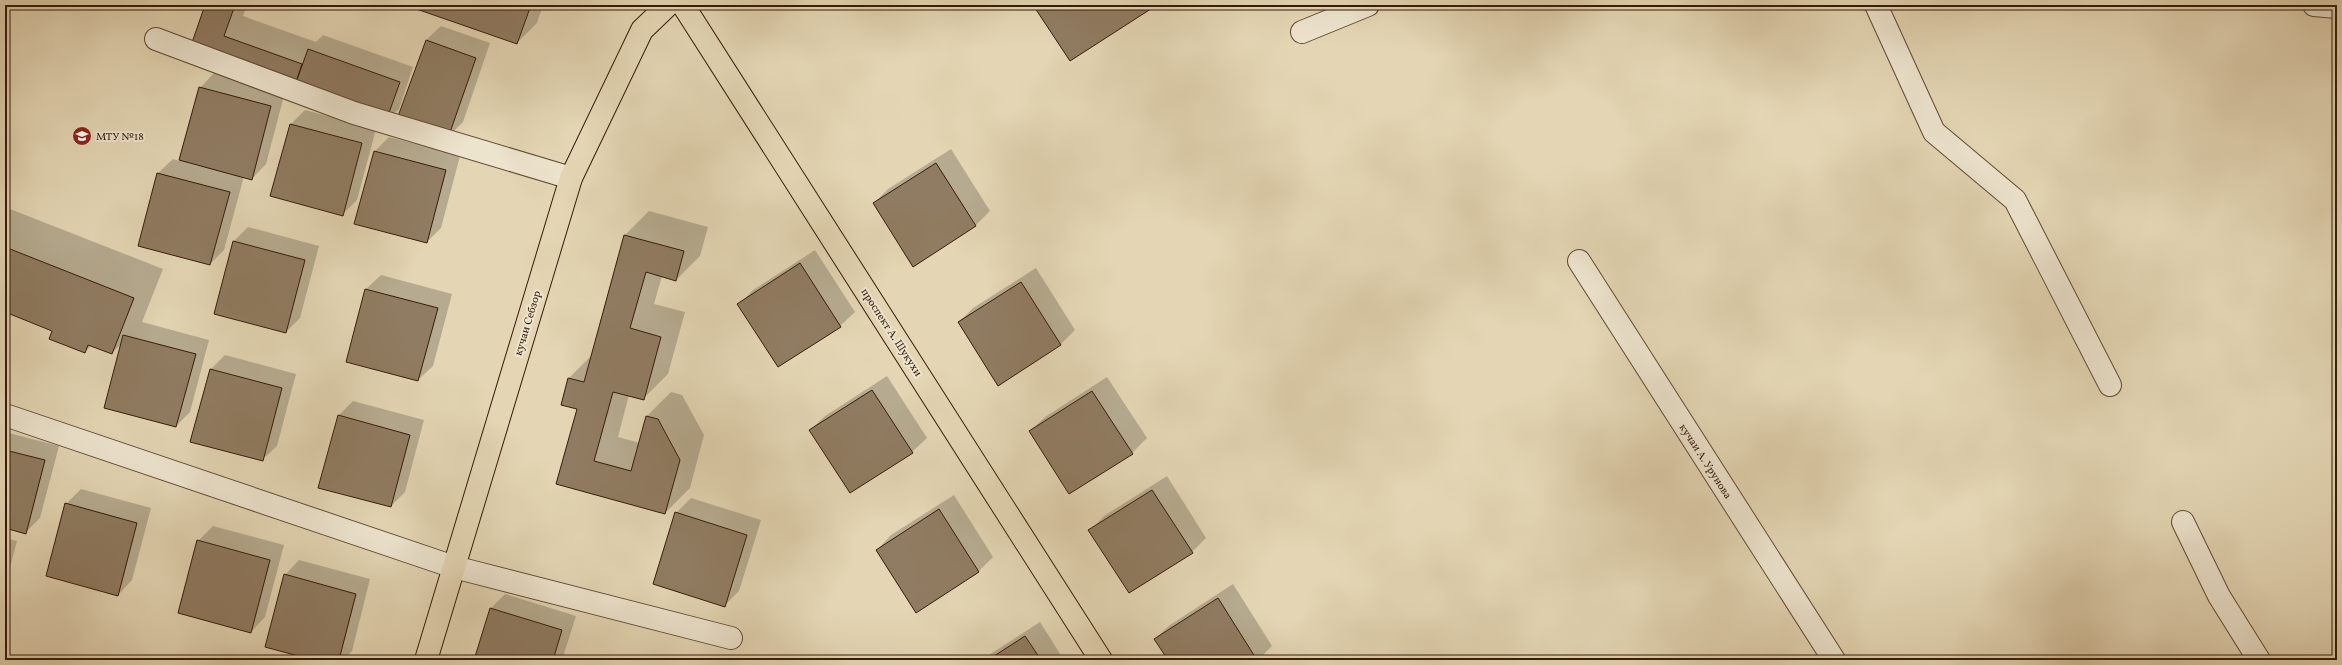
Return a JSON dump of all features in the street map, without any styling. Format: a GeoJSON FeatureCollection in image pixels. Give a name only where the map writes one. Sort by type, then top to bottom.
{"type":"FeatureCollection","features":[{"type":"Feature","properties":{"kind":"main road","name":"кучаи Себзор"},"geometry":{"type":"LineString","coordinates":[[426,660],[571,178],[642,30],[668,5]]}},
{"type":"Feature","properties":{"kind":"main road","name":"проспект А. Шукухи"},"geometry":{"type":"LineString","coordinates":[[683,5],[1101,660]]}},
{"type":"Feature","properties":{"kind":"street"},"geometry":{"type":"LineString","coordinates":[[1302,32],[1368,5]]}},
{"type":"Feature","properties":{"kind":"street"},"geometry":{"type":"LineString","coordinates":[[1876,5],[1934,132],[2016,200],[2110,385]]}},
{"type":"Feature","properties":{"kind":"street"},"geometry":{"type":"LineString","coordinates":[[2314,5],[2337,7]]}},
{"type":"Feature","properties":{"kind":"street"},"geometry":{"type":"LineString","coordinates":[[156,39],[354,113],[571,178]]}},
{"type":"Feature","properties":{"kind":"street","name":"кучаи А. Урунова"},"geometry":{"type":"LineString","coordinates":[[1579,261],[1834,660]]}},
{"type":"Feature","properties":{"kind":"street"},"geometry":{"type":"LineString","coordinates":[[5,415],[454,568],[731,638]]}},
{"type":"Feature","properties":{"kind":"street"},"geometry":{"type":"LineString","coordinates":[[2183,522],[2219,596],[2259,660]]}},
{"type":"Feature","properties":{"kind":"building"},"geometry":{"type":"Polygon","coordinates":[[[205,5],[235,5],[224,36],[302,64],[293,91],[188,54],[205,5]]]}},
{"type":"Feature","properties":{"kind":"building"},"geometry":{"type":"Polygon","coordinates":[[[405,5],[531,5],[517,44],[405,5]]]}},
{"type":"Feature","properties":{"kind":"building"},"geometry":{"type":"Polygon","coordinates":[[[1033,5],[1157,5],[1070,61],[1033,5]]]}},
{"type":"Feature","properties":{"kind":"building"},"geometry":{"type":"Polygon","coordinates":[[[426,40],[476,58],[448,138],[397,119],[426,40]]]}},
{"type":"Feature","properties":{"kind":"building"},"geometry":{"type":"Polygon","coordinates":[[[308,49],[400,82],[385,124],[293,91],[308,49]]]}},
{"type":"Feature","properties":{"kind":"building"},"geometry":{"type":"Polygon","coordinates":[[[199,87],[271,106],[252,180],[179,160],[199,87]]]}},
{"type":"Feature","properties":{"kind":"building"},"geometry":{"type":"Polygon","coordinates":[[[290,124],[362,143],[343,216],[270,196],[290,124]]]}},
{"type":"Feature","properties":{"kind":"building"},"geometry":{"type":"Polygon","coordinates":[[[374,151],[446,170],[427,243],[354,224],[374,151]]]}},
{"type":"Feature","properties":{"kind":"building"},"geometry":{"type":"Polygon","coordinates":[[[936,163],[976,226],[913,267],[873,203],[936,163]]]}},
{"type":"Feature","properties":{"kind":"building"},"geometry":{"type":"Polygon","coordinates":[[[157,173],[230,192],[210,265],[138,246],[157,173]]]}},
{"type":"Feature","properties":{"kind":"building"},"geometry":{"type":"Polygon","coordinates":[[[624,235],[684,251],[676,281],[646,272],[630,328],[661,337],[644,400],[613,392],[594,461],[631,471],[646,416],[658,419],[680,460],[665,514],[556,484],[577,409],[561,405],[568,378],[584,382],[624,235]]]}},
{"type":"Feature","properties":{"kind":"building"},"geometry":{"type":"Polygon","coordinates":[[[233,241],[305,260],[286,333],[214,314],[233,241]]]}},
{"type":"Feature","properties":{"kind":"building"},"geometry":{"type":"Polygon","coordinates":[[[5,247],[134,298],[112,354],[88,345],[85,353],[49,339],[52,331],[5,312],[5,247]]]}},
{"type":"Feature","properties":{"kind":"building"},"geometry":{"type":"Polygon","coordinates":[[[800,263],[841,327],[778,367],[737,304],[800,263]]]}},
{"type":"Feature","properties":{"kind":"building"},"geometry":{"type":"Polygon","coordinates":[[[1021,282],[1061,345],[998,386],[958,322],[1021,282]]]}},
{"type":"Feature","properties":{"kind":"building"},"geometry":{"type":"Polygon","coordinates":[[[365,289],[438,308],[418,381],[346,362],[365,289]]]}},
{"type":"Feature","properties":{"kind":"building"},"geometry":{"type":"Polygon","coordinates":[[[123,335],[196,354],[176,427],[104,408],[123,335]]]}},
{"type":"Feature","properties":{"kind":"building"},"geometry":{"type":"Polygon","coordinates":[[[210,369],[282,388],[263,461],[190,442],[210,369]]]}},
{"type":"Feature","properties":{"kind":"building"},"geometry":{"type":"Polygon","coordinates":[[[872,390],[913,453],[850,493],[809,430],[872,390]]]}},
{"type":"Feature","properties":{"kind":"building"},"geometry":{"type":"Polygon","coordinates":[[[1092,391],[1133,454],[1069,494],[1029,431],[1092,391]]]}},
{"type":"Feature","properties":{"kind":"building"},"geometry":{"type":"Polygon","coordinates":[[[338,415],[410,435],[391,507],[318,488],[338,415]]]}},
{"type":"Feature","properties":{"kind":"building"},"geometry":{"type":"Polygon","coordinates":[[[5,450],[45,460],[26,534],[5,528],[5,450]]]}},
{"type":"Feature","properties":{"kind":"building"},"geometry":{"type":"Polygon","coordinates":[[[1152,490],[1193,553],[1129,593],[1088,530],[1152,490]]]}},
{"type":"Feature","properties":{"kind":"building"},"geometry":{"type":"Polygon","coordinates":[[[65,503],[137,523],[118,596],[46,576],[65,503]]]}},
{"type":"Feature","properties":{"kind":"building"},"geometry":{"type":"Polygon","coordinates":[[[939,509],[979,572],[916,613],[876,550],[939,509]]]}},
{"type":"Feature","properties":{"kind":"building"},"geometry":{"type":"Polygon","coordinates":[[[675,512],[747,535],[725,607],[653,584],[675,512]]]}},
{"type":"Feature","properties":{"kind":"building"},"geometry":{"type":"Polygon","coordinates":[[[197,540],[270,560],[251,633],[178,613],[197,540]]]}},
{"type":"Feature","properties":{"kind":"building"},"geometry":{"type":"Polygon","coordinates":[[[284,574],[356,594],[339,660],[313,660],[265,647],[284,574]]]}},
{"type":"Feature","properties":{"kind":"building"},"geometry":{"type":"Polygon","coordinates":[[[1218,598],[1257,660],[1168,660],[1154,639],[1218,598]]]}},
{"type":"Feature","properties":{"kind":"building"},"geometry":{"type":"Polygon","coordinates":[[[490,608],[562,630],[553,660],[474,660],[490,608]]]}},
{"type":"Feature","properties":{"kind":"building"},"geometry":{"type":"Polygon","coordinates":[[[1025,636],[1041,660],[988,660],[1025,636]]]}},
{"type":"Feature","properties":{"kind":"place","name":"МТУ №18"},"geometry":{"type":"Point","coordinates":[82,136]}}]}
